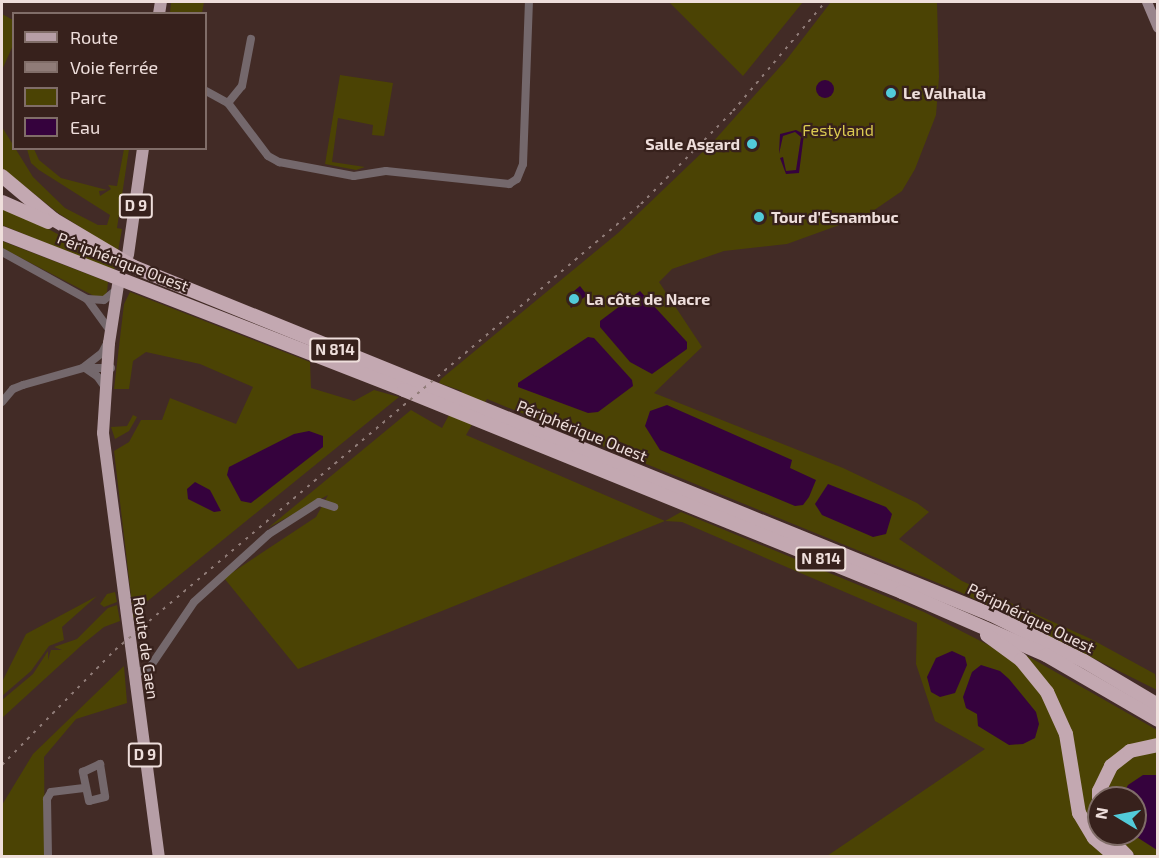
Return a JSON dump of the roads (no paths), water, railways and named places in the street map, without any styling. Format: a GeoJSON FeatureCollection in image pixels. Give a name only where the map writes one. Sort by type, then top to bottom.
{"type":"FeatureCollection","features":[{"type":"Feature","properties":{"kind":"highway","name":"Périphérique Ouest"},"geometry":{"type":"LineString","coordinates":[[2,176],[53,219],[106,252],[128,258],[440,399],[990,614],[1084,661],[1158,705]]}},
{"type":"Feature","properties":{"kind":"highway"},"geometry":{"type":"LineString","coordinates":[[2,202],[106,252]]}},
{"type":"Feature","properties":{"kind":"highway","name":"Périphérique Ouest"},"geometry":{"type":"LineString","coordinates":[[2,234],[98,268],[121,292],[406,384]]}},
{"type":"Feature","properties":{"kind":"highway","name":"Périphérique Ouest"},"geometry":{"type":"LineString","coordinates":[[478,414],[1046,655],[1158,720]]}},
{"type":"Feature","properties":{"kind":"highway"},"geometry":{"type":"LineString","coordinates":[[902,592],[993,639],[1036,676],[1052,701],[1066,734],[1079,813],[1094,838],[1116,856]]}},
{"type":"Feature","properties":{"kind":"highway"},"geometry":{"type":"LineString","coordinates":[[1101,786],[1111,765],[1130,751],[1158,745]]}},
{"type":"Feature","properties":{"kind":"main road"},"geometry":{"type":"LineString","coordinates":[[1147,2],[1158,28]]}},
{"type":"Feature","properties":{"kind":"main road","name":"D 9"},"geometry":{"type":"LineString","coordinates":[[128,258],[128,210],[136,150]]}},
{"type":"Feature","properties":{"kind":"main road","name":"D 9"},"geometry":{"type":"LineString","coordinates":[[128,258],[143,150]]}},
{"type":"Feature","properties":{"kind":"main road","name":"Route de Caen"},"geometry":{"type":"LineString","coordinates":[[105,444],[110,335],[121,292]]}},
{"type":"Feature","properties":{"kind":"main road","name":"Route de Caen"},"geometry":{"type":"LineString","coordinates":[[121,292],[105,387],[105,444],[130,653],[159,856]]}},
{"type":"Feature","properties":{"kind":"street"},"geometry":{"type":"LineString","coordinates":[[207,92],[228,103],[268,156],[279,162],[354,176],[386,171],[509,184],[517,179],[523,164],[529,2]]}},
{"type":"Feature","properties":{"kind":"street"},"geometry":{"type":"LineString","coordinates":[[228,103],[242,86],[251,39]]}},
{"type":"Feature","properties":{"kind":"street"},"geometry":{"type":"LineString","coordinates":[[2,252],[89,303],[110,335],[102,353],[83,368]]}},
{"type":"Feature","properties":{"kind":"street"},"geometry":{"type":"LineString","coordinates":[[89,303],[104,300],[121,292]]}},
{"type":"Feature","properties":{"kind":"street"},"geometry":{"type":"LineString","coordinates":[[89,303],[121,292]]}},
{"type":"Feature","properties":{"kind":"street"},"geometry":{"type":"LineString","coordinates":[[83,368],[97,376],[105,387]]}},
{"type":"Feature","properties":{"kind":"street"},"geometry":{"type":"LineString","coordinates":[[2,402],[13,389],[83,368],[110,368]]}},
{"type":"Feature","properties":{"kind":"street"},"geometry":{"type":"LineString","coordinates":[[133,675],[150,667],[194,602],[269,534],[319,502],[334,507]]}},
{"type":"Feature","properties":{"kind":"street"},"geometry":{"type":"LineString","coordinates":[[100,764],[105,797],[89,801],[84,788],[83,772],[100,764]]}},
{"type":"Feature","properties":{"kind":"street"},"geometry":{"type":"LineString","coordinates":[[48,856],[47,799],[51,792],[84,788]]}},
{"type":"Feature","properties":{"kind":"water"},"geometry":{"type":"Polygon","coordinates":[[[821,80],[829,80],[834,85],[832,96],[821,98],[816,93],[816,85],[821,80]]]}},
{"type":"Feature","properties":{"kind":"water"},"geometry":{"type":"Polygon","coordinates":[[[796,130],[804,134],[799,173],[786,174],[780,158],[783,157],[786,171],[796,170],[801,137],[795,132],[783,136],[779,154],[780,134],[796,130]]]}},
{"type":"Feature","properties":{"kind":"water","name":"La côte de Nacre"},"geometry":{"type":"Polygon","coordinates":[[[580,286],[587,295],[571,308],[567,297],[580,286]]]}},
{"type":"Feature","properties":{"kind":"water"},"geometry":{"type":"Polygon","coordinates":[[[640,291],[687,342],[687,349],[652,374],[630,362],[600,327],[600,321],[640,291]]]}},
{"type":"Feature","properties":{"kind":"water"},"geometry":{"type":"Polygon","coordinates":[[[588,337],[594,338],[632,380],[633,386],[598,412],[588,413],[518,387],[518,383],[588,337]]]}},
{"type":"Feature","properties":{"kind":"water"},"geometry":{"type":"Polygon","coordinates":[[[667,405],[792,460],[790,468],[816,480],[809,497],[803,505],[795,506],[660,450],[645,426],[650,411],[667,405]]]}},
{"type":"Feature","properties":{"kind":"water"},"geometry":{"type":"Polygon","coordinates":[[[309,431],[323,436],[323,447],[251,503],[241,501],[227,475],[229,467],[294,434],[309,431]]]}},
{"type":"Feature","properties":{"kind":"water"},"geometry":{"type":"Polygon","coordinates":[[[195,482],[210,490],[221,511],[214,512],[188,499],[187,489],[195,482]]]}},
{"type":"Feature","properties":{"kind":"water"},"geometry":{"type":"Polygon","coordinates":[[[828,484],[886,507],[892,514],[886,534],[873,537],[822,515],[815,504],[828,484]]]}},
{"type":"Feature","properties":{"kind":"water"},"geometry":{"type":"Polygon","coordinates":[[[952,651],[965,657],[967,665],[955,693],[940,697],[931,692],[927,677],[936,658],[952,651]]]}},
{"type":"Feature","properties":{"kind":"water"},"geometry":{"type":"Polygon","coordinates":[[[981,665],[1000,671],[1036,712],[1039,724],[1035,738],[1023,744],[1009,745],[978,726],[977,714],[966,708],[963,697],[972,672],[981,665]]]}},
{"type":"Feature","properties":{"kind":"water"},"geometry":{"type":"Polygon","coordinates":[[[1143,775],[1157,775],[1157,850],[1147,844],[1147,786],[1128,785],[1143,775]]]}},
{"type":"Feature","properties":{"kind":"railway"},"geometry":{"type":"LineString","coordinates":[[2,765],[115,650],[641,204],[733,111],[825,2]]}},
{"type":"Feature","properties":{"kind":"place","name":"Le Valhalla"},"geometry":{"type":"Point","coordinates":[891,93]}},
{"type":"Feature","properties":{"kind":"place","name":"Salle Asgard"},"geometry":{"type":"Point","coordinates":[752,144]}},
{"type":"Feature","properties":{"kind":"place","name":"Tour d'Esnambuc"},"geometry":{"type":"Point","coordinates":[759,217]}},
{"type":"Feature","properties":{"kind":"place","name":"La côte de Nacre"},"geometry":{"type":"Point","coordinates":[574,299]}},
{"type":"Feature","properties":{"kind":"park label","name":"Festyland"},"geometry":{"type":"Point","coordinates":[838,130]}}]}
